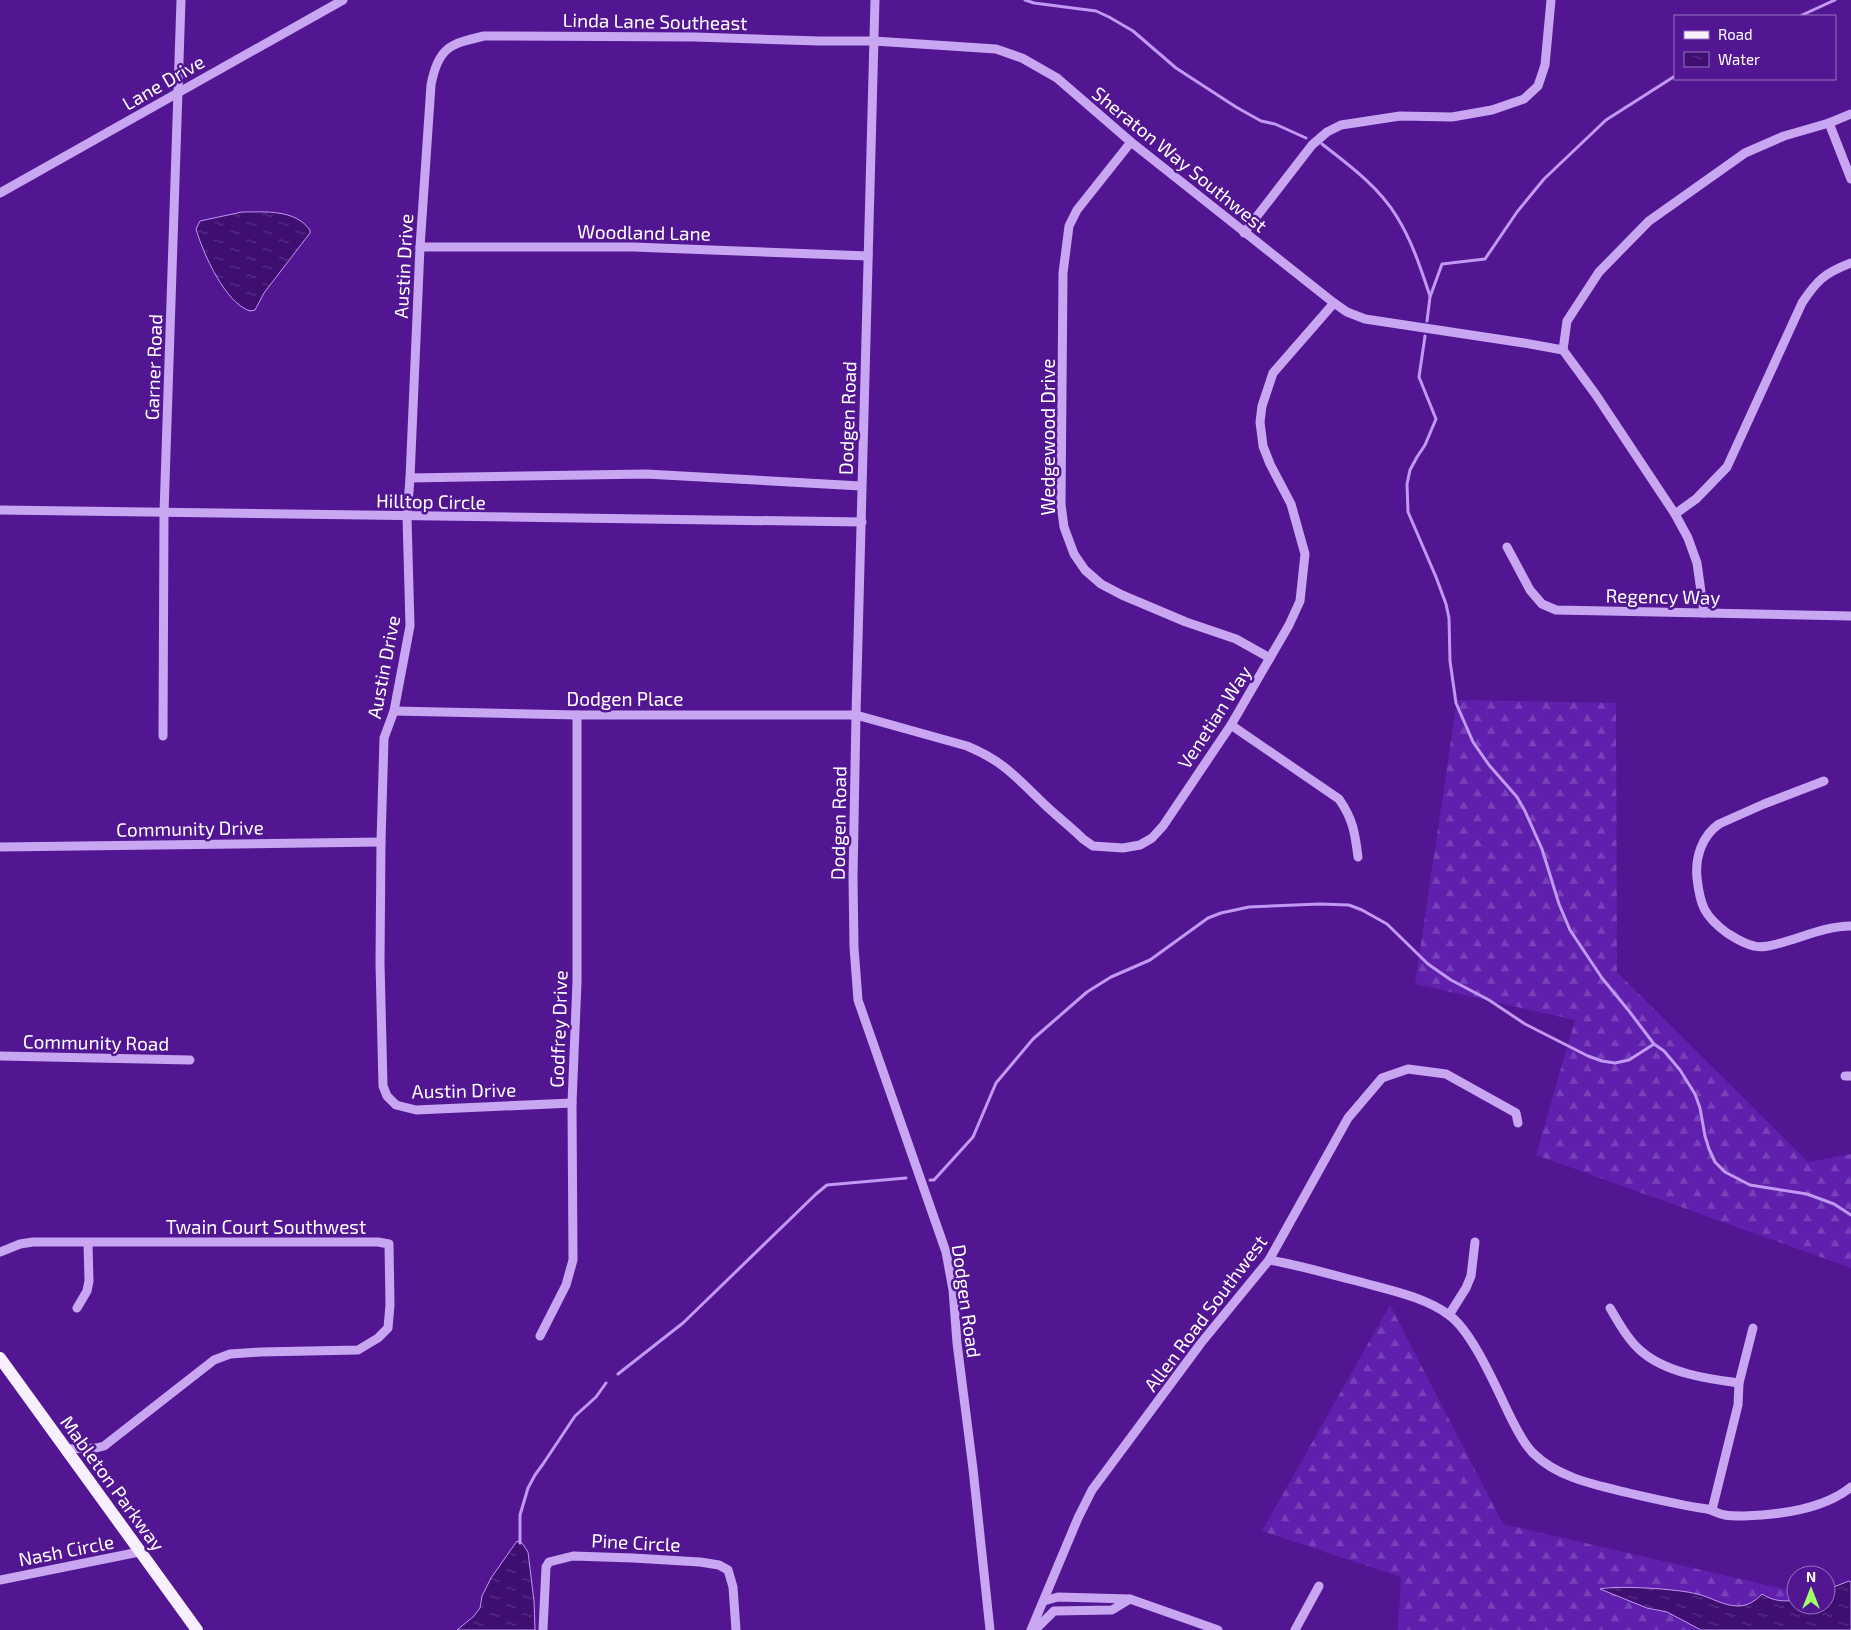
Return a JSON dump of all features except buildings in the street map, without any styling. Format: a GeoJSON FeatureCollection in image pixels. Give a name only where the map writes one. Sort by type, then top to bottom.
{"type":"FeatureCollection","features":[{"type":"Feature","properties":{"kind":"main road","name":"Mableton Parkway"},"geometry":{"type":"LineString","coordinates":[[0,1358],[196,1630]]}},
{"type":"Feature","properties":{"kind":"street","name":"Garner Road"},"geometry":{"type":"LineString","coordinates":[[163,736],[164,513],[181,0]]}},
{"type":"Feature","properties":{"kind":"street","name":"Lane Drive"},"geometry":{"type":"LineString","coordinates":[[0,193],[343,0]]}},
{"type":"Feature","properties":{"kind":"street","name":"Dodgen Road"},"geometry":{"type":"LineString","coordinates":[[875,0],[861,486],[862,522],[853,878],[854,948],[858,1000],[946,1252],[953,1290],[957,1343],[973,1469],[990,1630]]}},
{"type":"Feature","properties":{"kind":"street"},"geometry":{"type":"LineString","coordinates":[[1244,233],[1312,145],[1340,125],[1400,116],[1452,117],[1492,110],[1524,99],[1538,86],[1545,65],[1551,0]]}},
{"type":"Feature","properties":{"kind":"street","name":"Linda Lane Southeast"},"geometry":{"type":"LineString","coordinates":[[441,56],[450,46],[484,36],[695,37],[819,42],[874,41]]}},
{"type":"Feature","properties":{"kind":"street","name":"Sheraton Way Southwest"},"geometry":{"type":"LineString","coordinates":[[874,41],[996,49],[1022,58],[1057,78],[1130,142],[1347,312],[1365,319],[1563,350]]}},
{"type":"Feature","properties":{"kind":"street","name":"Austin Drive"},"geometry":{"type":"LineString","coordinates":[[441,56],[434,69],[431,85],[420,247],[407,517],[410,626],[394,710],[384,738],[380,842],[382,1076],[387,1096],[391,1102],[416,1110],[572,1103]]}},
{"type":"Feature","properties":{"kind":"street"},"geometry":{"type":"LineString","coordinates":[[1704,613],[1697,563],[1688,538],[1675,514],[1596,395],[1563,350],[1567,321],[1599,272],[1649,221],[1745,153],[1784,136],[1851,114]]}},
{"type":"Feature","properties":{"kind":"street"},"geometry":{"type":"LineString","coordinates":[[1829,122],[1851,180]]}},
{"type":"Feature","properties":{"kind":"street","name":"Wedgewood Drive"},"geometry":{"type":"LineString","coordinates":[[1130,142],[1077,210],[1069,226],[1063,273],[1061,504],[1064,527],[1074,554],[1085,570],[1101,584],[1186,622],[1236,639],[1270,658]]}},
{"type":"Feature","properties":{"kind":"street","name":"Woodland Lane"},"geometry":{"type":"LineString","coordinates":[[420,247],[633,247],[868,256]]}},
{"type":"Feature","properties":{"kind":"street"},"geometry":{"type":"LineString","coordinates":[[1675,514],[1696,499],[1727,466],[1795,317],[1812,288],[1822,276],[1851,263]]}},
{"type":"Feature","properties":{"kind":"street","name":"Venetian Way"},"geometry":{"type":"LineString","coordinates":[[856,715],[967,746],[998,761],[1014,773],[1083,839],[1093,846],[1123,848],[1140,845],[1152,838],[1163,826],[1231,725],[1270,658],[1300,601],[1305,554],[1291,504],[1270,464],[1263,446],[1260,422],[1262,406],[1273,373],[1334,303]]}},
{"type":"Feature","properties":{"kind":"street"},"geometry":{"type":"LineString","coordinates":[[410,478],[646,474],[861,486]]}},
{"type":"Feature","properties":{"kind":"street","name":"Hilltop Circle"},"geometry":{"type":"LineString","coordinates":[[0,510],[862,522]]}},
{"type":"Feature","properties":{"kind":"street","name":"Regency Way"},"geometry":{"type":"LineString","coordinates":[[1507,547],[1530,590],[1542,604],[1556,610],[1851,616]]}},
{"type":"Feature","properties":{"kind":"street","name":"Dodgen Place"},"geometry":{"type":"LineString","coordinates":[[394,710],[578,715],[856,715]]}},
{"type":"Feature","properties":{"kind":"street","name":"Godfrey Drive"},"geometry":{"type":"LineString","coordinates":[[540,1336],[566,1286],[573,1260],[572,1103],[576,982],[578,715]]}},
{"type":"Feature","properties":{"kind":"street"},"geometry":{"type":"LineString","coordinates":[[1231,725],[1339,798],[1349,813],[1354,828],[1358,857]]}},
{"type":"Feature","properties":{"kind":"street"},"geometry":{"type":"LineString","coordinates":[[1824,781],[1764,804],[1719,824],[1713,829],[1702,844],[1697,856],[1700,901],[1712,922],[1736,939],[1753,946],[1762,947],[1794,940],[1839,926],[1851,926]]}},
{"type":"Feature","properties":{"kind":"street","name":"Community Drive"},"geometry":{"type":"LineString","coordinates":[[0,847],[380,842]]}},
{"type":"Feature","properties":{"kind":"street","name":"Community Road"},"geometry":{"type":"LineString","coordinates":[[0,1056],[190,1060]]}},
{"type":"Feature","properties":{"kind":"street","name":"Allen Road Southwest"},"geometry":{"type":"LineString","coordinates":[[1031,1630],[1078,1518],[1092,1490],[1201,1343],[1270,1260],[1348,1118],[1382,1078],[1408,1070],[1446,1074],[1516,1113],[1518,1123]]}},
{"type":"Feature","properties":{"kind":"street","name":"Twain Court Southwest"},"geometry":{"type":"LineString","coordinates":[[0,1252],[20,1244],[32,1242],[88,1244],[378,1242],[389,1244],[390,1305],[388,1328],[378,1338],[358,1350],[230,1354],[214,1360],[104,1446],[65,1449]]}},
{"type":"Feature","properties":{"kind":"street"},"geometry":{"type":"LineString","coordinates":[[1449,1315],[1466,1288],[1471,1276],[1475,1242]]}},
{"type":"Feature","properties":{"kind":"street"},"geometry":{"type":"LineString","coordinates":[[77,1308],[87,1291],[89,1281],[88,1244]]}},
{"type":"Feature","properties":{"kind":"street"},"geometry":{"type":"LineString","coordinates":[[1270,1260],[1398,1292],[1420,1299],[1449,1315],[1460,1324],[1476,1347],[1521,1438],[1532,1453],[1558,1471],[1592,1484],[1687,1507],[1712,1510],[1724,1515],[1744,1516],[1809,1507],[1842,1493],[1851,1487]]}},
{"type":"Feature","properties":{"kind":"street"},"geometry":{"type":"LineString","coordinates":[[1610,1308],[1625,1332],[1641,1351],[1652,1359],[1689,1374],[1739,1383]]}},
{"type":"Feature","properties":{"kind":"street"},"geometry":{"type":"LineString","coordinates":[[1712,1510],[1738,1405],[1739,1383],[1753,1328]]}},
{"type":"Feature","properties":{"kind":"street","name":"Nash Circle"},"geometry":{"type":"LineString","coordinates":[[0,1580],[139,1552]]}},
{"type":"Feature","properties":{"kind":"street","name":"Pine Circle"},"geometry":{"type":"LineString","coordinates":[[543,1630],[546,1568],[549,1562],[573,1556],[700,1562],[719,1565],[728,1570],[733,1587],[736,1630]]}},
{"type":"Feature","properties":{"kind":"street"},"geometry":{"type":"LineString","coordinates":[[1295,1630],[1319,1586]]}},
{"type":"Feature","properties":{"kind":"street"},"geometry":{"type":"LineString","coordinates":[[1054,1611],[1044,1601],[1058,1597],[1130,1599],[1218,1630]]}},
{"type":"Feature","properties":{"kind":"street"},"geometry":{"type":"LineString","coordinates":[[1088,1610],[1090,1598]]}},
{"type":"Feature","properties":{"kind":"street"},"geometry":{"type":"LineString","coordinates":[[1035,1630],[1054,1611],[1112,1610],[1130,1599]]}},
{"type":"Feature","properties":{"kind":"green space"},"geometry":{"type":"Polygon","coordinates":[[[1457,700],[1616,703],[1617,972],[1808,1162],[1851,1154],[1851,1268],[1536,1155],[1575,1020],[1415,984],[1457,700]]]}},
{"type":"Feature","properties":{"kind":"green space"},"geometry":{"type":"Polygon","coordinates":[[[1390,1305],[1503,1524],[1786,1590],[1786,1615],[1836,1615],[1851,1630],[1398,1630],[1401,1577],[1262,1531],[1390,1305]]]}},
{"type":"Feature","properties":{"kind":"water"},"geometry":{"type":"Polygon","coordinates":[[[242,212],[270,212],[288,215],[304,223],[310,230],[310,233],[264,293],[255,310],[250,311],[232,298],[216,276],[196,229],[200,221],[242,212]]]}},
{"type":"Feature","properties":{"kind":"water"},"geometry":{"type":"Polygon","coordinates":[[[517,1541],[522,1543],[528,1552],[534,1601],[535,1630],[457,1630],[473,1617],[480,1608],[482,1596],[491,1578],[517,1541]]]}},
{"type":"Feature","properties":{"kind":"water"},"geometry":{"type":"Polygon","coordinates":[[[1851,1582],[1851,1630],[1701,1630],[1667,1612],[1647,1608],[1600,1589],[1649,1588],[1677,1591],[1702,1595],[1727,1605],[1738,1606],[1751,1603],[1762,1594],[1770,1598],[1786,1601],[1786,1615],[1836,1615],[1836,1586],[1851,1582]]]}},
{"type":"Feature","properties":{"kind":"waterway"},"geometry":{"type":"LineString","coordinates":[[1025,0],[1034,3],[1096,11],[1109,17],[1133,31],[1176,68],[1236,107],[1261,121],[1275,124],[1306,138]]}},
{"type":"Feature","properties":{"kind":"waterway"},"geometry":{"type":"LineString","coordinates":[[1802,15],[1835,0]]}},
{"type":"Feature","properties":{"kind":"waterway"},"geometry":{"type":"LineString","coordinates":[[1427,321],[1430,297],[1442,264],[1485,259],[1517,212],[1544,179],[1606,120],[1674,77]]}},
{"type":"Feature","properties":{"kind":"waterway"},"geometry":{"type":"LineString","coordinates":[[1322,144],[1363,177],[1390,206],[1412,245],[1430,296]]}},
{"type":"Feature","properties":{"kind":"waterway"},"geometry":{"type":"LineString","coordinates":[[1425,336],[1419,377],[1436,419],[1425,445],[1410,470],[1407,484],[1408,512],[1446,604],[1449,618],[1450,661],[1456,703],[1473,742],[1489,765],[1517,797],[1525,811],[1542,849],[1559,904],[1570,930],[1602,978],[1654,1044],[1664,1051],[1680,1070],[1695,1094],[1700,1108],[1705,1136],[1715,1162],[1725,1172],[1750,1185],[1807,1194],[1834,1204],[1851,1215]]}},
{"type":"Feature","properties":{"kind":"waterway"},"geometry":{"type":"LineString","coordinates":[[930,1180],[934,1180],[973,1137],[996,1083],[1033,1039],[1087,992],[1111,977],[1150,960],[1208,918],[1249,907],[1320,904],[1349,905],[1387,924],[1428,964],[1451,980],[1489,1000],[1525,1024],[1588,1056],[1615,1063],[1629,1060],[1654,1044]]}},
{"type":"Feature","properties":{"kind":"waterway"},"geometry":{"type":"LineString","coordinates":[[618,1374],[683,1323],[827,1185],[906,1178]]}},
{"type":"Feature","properties":{"kind":"waterway"},"geometry":{"type":"LineString","coordinates":[[520,1543],[520,1515],[528,1488],[575,1416],[596,1397],[606,1383]]}}]}
